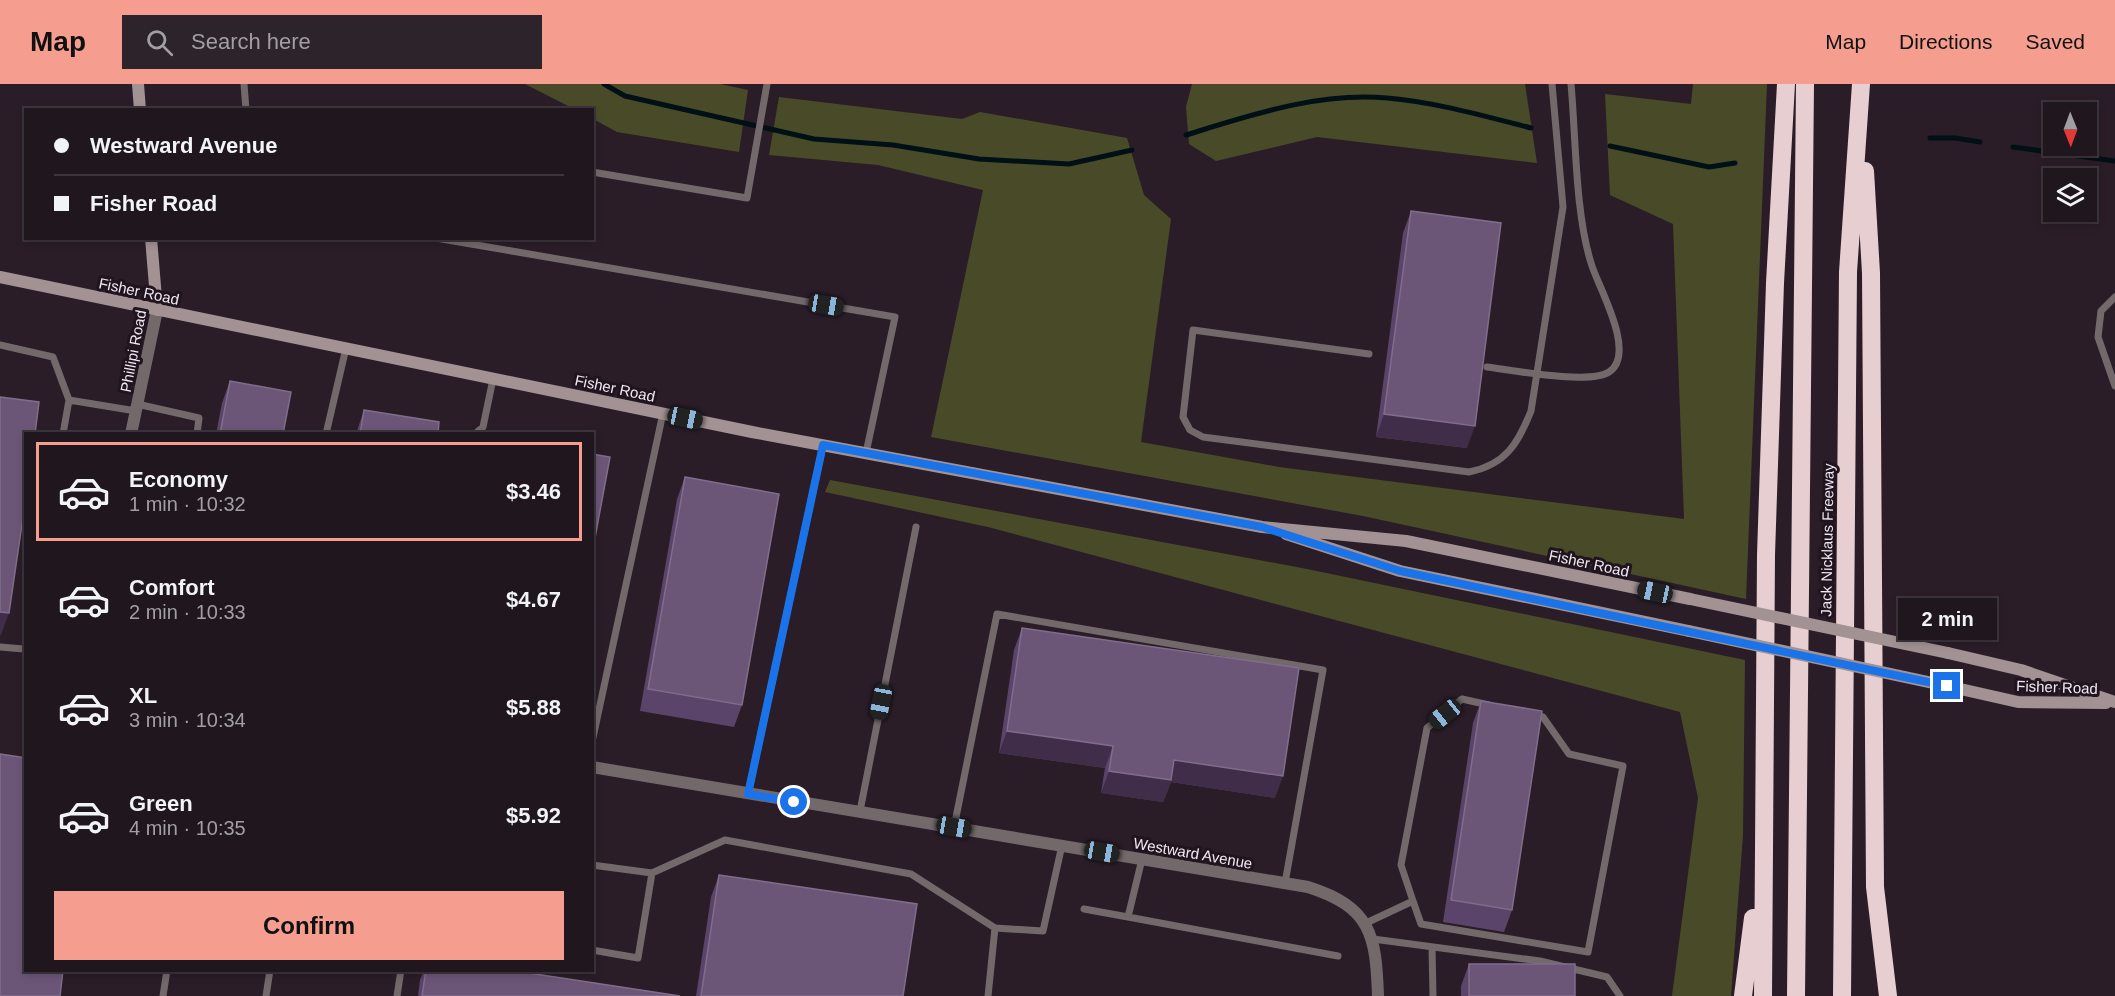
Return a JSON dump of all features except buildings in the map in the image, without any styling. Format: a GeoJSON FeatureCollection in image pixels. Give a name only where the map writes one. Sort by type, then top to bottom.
{"type":"FeatureCollection","features":[{"type":"Feature","properties":{"kind":"highway"},"geometry":{"type":"LineString","coordinates":[[1762,996],[1766,543],[1775,283],[1786,84]]}},
{"type":"Feature","properties":{"kind":"highway","name":"Jack Nicklaus Freeway"},"geometry":{"type":"LineString","coordinates":[[1796,996],[1806,84]]}},
{"type":"Feature","properties":{"kind":"highway","name":"Jack Nicklaus Freeway"},"geometry":{"type":"LineString","coordinates":[[1842,996],[1848,272],[1861,84]]}},
{"type":"Feature","properties":{"kind":"highway"},"geometry":{"type":"LineString","coordinates":[[1861,103],[1871,273],[1875,887],[1888,996]]}},
{"type":"Feature","properties":{"kind":"highway"},"geometry":{"type":"LineString","coordinates":[[1743,996],[1764,833]]}},
{"type":"Feature","properties":{"kind":"main road"},"geometry":{"type":"LineString","coordinates":[[138,84],[140,108]]}},
{"type":"Feature","properties":{"kind":"main road","name":"Phillipi Road"},"geometry":{"type":"LineString","coordinates":[[151,240],[157,310]]}},
{"type":"Feature","properties":{"kind":"main road","name":"Fisher Road"},"geometry":{"type":"LineString","coordinates":[[0,277],[823,445],[1262,527],[1406,541],[1948,653],[2021,670],[2115,703]]}},
{"type":"Feature","properties":{"kind":"main road","name":"Fisher Road"},"geometry":{"type":"LineString","coordinates":[[1262,527],[1400,571],[1689,630],[2018,702],[2115,703]]}},
{"type":"Feature","properties":{"kind":"street","name":"Phillipi Road"},"geometry":{"type":"LineString","coordinates":[[131,432],[157,310]]}},
{"type":"Feature","properties":{"kind":"street","name":"Westward Avenue"},"geometry":{"type":"LineString","coordinates":[[594,766],[1285,883],[1335,896],[1357,912],[1364,924]]}},
{"type":"Feature","properties":{"kind":"street"},"geometry":{"type":"LineString","coordinates":[[1364,924],[1373,939],[1378,996]]}},
{"type":"Feature","properties":{"kind":"lane"},"geometry":{"type":"LineString","coordinates":[[244,84],[246,108]]}},
{"type":"Feature","properties":{"kind":"lane"},"geometry":{"type":"LineString","coordinates":[[594,172],[747,198],[767,84]]}},
{"type":"Feature","properties":{"kind":"lane"},"geometry":{"type":"LineString","coordinates":[[1369,354],[1193,330],[1183,417],[1190,430],[1203,437],[1469,472],[1484,469],[1509,454],[1522,435],[1531,411],[1563,207],[1552,84]]}},
{"type":"Feature","properties":{"kind":"lane"},"geometry":{"type":"LineString","coordinates":[[1486,368],[1591,377],[1608,373],[1615,366],[1618,355],[1617,328],[1591,265],[1584,233],[1571,84]]}},
{"type":"Feature","properties":{"kind":"lane"},"geometry":{"type":"LineString","coordinates":[[448,240],[895,316],[866,453]]}},
{"type":"Feature","properties":{"kind":"lane"},"geometry":{"type":"LineString","coordinates":[[2115,297],[2101,311],[2098,337],[2115,386]]}},
{"type":"Feature","properties":{"kind":"lane"},"geometry":{"type":"LineString","coordinates":[[0,345],[53,357],[69,399],[63,432]]}},
{"type":"Feature","properties":{"kind":"lane"},"geometry":{"type":"LineString","coordinates":[[326,432],[346,348]]}},
{"type":"Feature","properties":{"kind":"lane"},"geometry":{"type":"LineString","coordinates":[[485,430],[493,379]]}},
{"type":"Feature","properties":{"kind":"lane"},"geometry":{"type":"LineString","coordinates":[[69,399],[137,407],[199,418],[197,432]]}},
{"type":"Feature","properties":{"kind":"lane"},"geometry":{"type":"LineString","coordinates":[[594,733],[663,413]]}},
{"type":"Feature","properties":{"kind":"lane"},"geometry":{"type":"LineString","coordinates":[[748,794],[823,445]]}},
{"type":"Feature","properties":{"kind":"lane"},"geometry":{"type":"LineString","coordinates":[[860,811],[916,527]]}},
{"type":"Feature","properties":{"kind":"lane"},"geometry":{"type":"LineString","coordinates":[[954,827],[998,614],[1323,670],[1285,883]]}},
{"type":"Feature","properties":{"kind":"lane"},"geometry":{"type":"LineString","coordinates":[[0,647],[24,647]]}},
{"type":"Feature","properties":{"kind":"lane"},"geometry":{"type":"LineString","coordinates":[[1497,707],[1462,699],[1427,728],[1401,865],[1421,924],[1588,952],[1623,766],[1569,754],[1544,717],[1532,714]]}},
{"type":"Feature","properties":{"kind":"lane"},"geometry":{"type":"LineString","coordinates":[[594,865],[652,873],[725,840],[911,874],[995,928],[1043,931],[1062,845]]}},
{"type":"Feature","properties":{"kind":"lane"},"geometry":{"type":"LineString","coordinates":[[1128,917],[1142,859]]}},
{"type":"Feature","properties":{"kind":"lane"},"geometry":{"type":"LineString","coordinates":[[594,950],[638,958],[652,873]]}},
{"type":"Feature","properties":{"kind":"lane"},"geometry":{"type":"LineString","coordinates":[[1364,924],[1413,901]]}},
{"type":"Feature","properties":{"kind":"lane"},"geometry":{"type":"LineString","coordinates":[[1084,909],[1338,956]]}},
{"type":"Feature","properties":{"kind":"lane"},"geometry":{"type":"LineString","coordinates":[[988,996],[995,928]]}},
{"type":"Feature","properties":{"kind":"lane"},"geometry":{"type":"LineString","coordinates":[[1373,939],[1540,962],[1608,977],[1620,996]]}},
{"type":"Feature","properties":{"kind":"lane"},"geometry":{"type":"LineString","coordinates":[[1432,947],[1433,996]]}},
{"type":"Feature","properties":{"kind":"lane"},"geometry":{"type":"LineString","coordinates":[[163,996],[167,972]]}},
{"type":"Feature","properties":{"kind":"lane"},"geometry":{"type":"LineString","coordinates":[[266,996],[270,972]]}},
{"type":"Feature","properties":{"kind":"lane"},"geometry":{"type":"LineString","coordinates":[[397,996],[401,972]]}},
{"type":"Feature","properties":{"kind":"green space"},"geometry":{"type":"Polygon","coordinates":[[[525,84],[720,84],[748,90],[739,152],[617,132],[594,120],[594,108],[572,108],[525,84]]]}},
{"type":"Feature","properties":{"kind":"green space"},"geometry":{"type":"Polygon","coordinates":[[[1192,84],[1525,84],[1537,163],[1317,137],[1216,161],[1189,144],[1186,107],[1192,84]]]}},
{"type":"Feature","properties":{"kind":"green space"},"geometry":{"type":"Polygon","coordinates":[[[1693,84],[1767,84],[1746,599],[1363,516],[931,437],[983,190],[878,165],[769,155],[779,97],[962,119],[980,112],[1127,138],[1144,195],[1171,219],[1141,442],[1279,467],[1684,519],[1673,224],[1610,195],[1605,94],[1691,104],[1693,84]]]}},
{"type":"Feature","properties":{"kind":"green space"},"geometry":{"type":"Polygon","coordinates":[[[830,480],[1307,569],[1745,660],[1743,835],[1731,996],[1672,996],[1698,798],[1680,712],[988,527],[825,492],[830,480]]]}},
{"type":"Feature","properties":{"kind":"waterway"},"geometry":{"type":"LineString","coordinates":[[604,84],[625,96],[814,139],[893,145],[979,159],[1069,164],[1132,150]]}},
{"type":"Feature","properties":{"kind":"waterway"},"geometry":{"type":"LineString","coordinates":[[1186,135],[1285,107],[1336,98],[1361,97],[1423,103],[1531,128]]}},
{"type":"Feature","properties":{"kind":"waterway"},"geometry":{"type":"LineString","coordinates":[[1930,138],[1955,138],[1980,142]]}},
{"type":"Feature","properties":{"kind":"waterway"},"geometry":{"type":"LineString","coordinates":[[1610,146],[1709,167],[1735,163]]}},
{"type":"Feature","properties":{"kind":"waterway"},"geometry":{"type":"LineString","coordinates":[[2013,147],[2115,161]]}},
{"type":"Feature","properties":{"kind":"route"},"geometry":{"type":"LineString","coordinates":[[794,802],[748,794],[823,445],[1262,527],[1400,571],[1947,686]]}}]}
